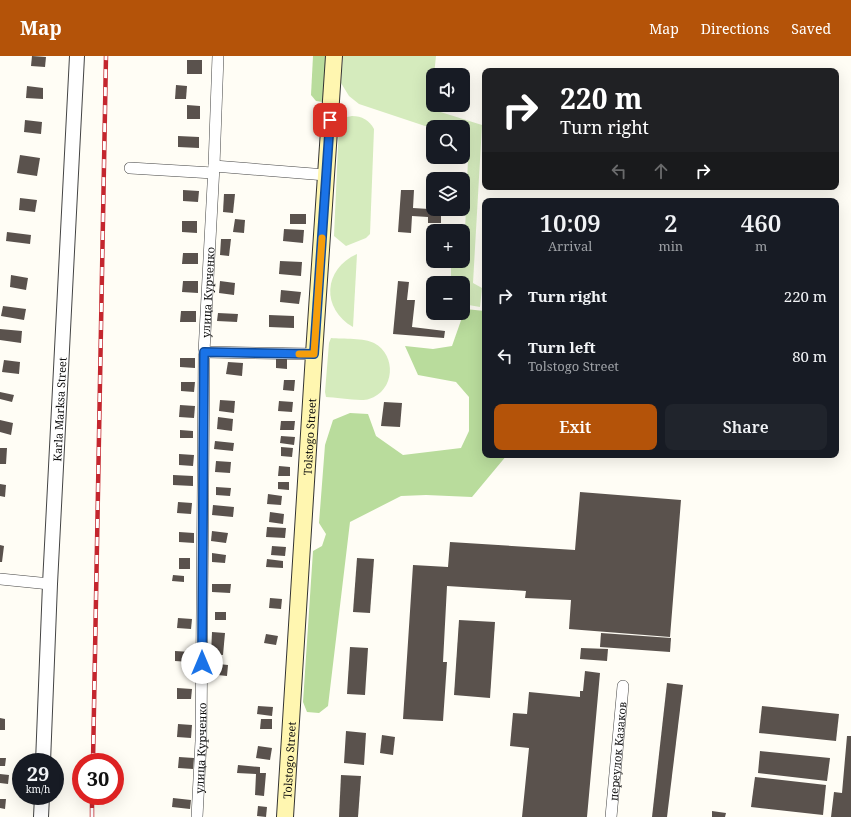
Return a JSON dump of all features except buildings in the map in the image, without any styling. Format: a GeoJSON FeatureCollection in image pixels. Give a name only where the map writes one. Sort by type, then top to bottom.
{"type":"FeatureCollection","features":[{"type":"Feature","properties":{"kind":"main road","name":"Tolstogo Street"},"geometry":{"type":"LineString","coordinates":[[285,817],[334,56]]}},
{"type":"Feature","properties":{"kind":"street","name":"Karla Marksa Street"},"geometry":{"type":"LineString","coordinates":[[43,753],[50,584],[77,56]]}},
{"type":"Feature","properties":{"kind":"street","name":"улица Курченко"},"geometry":{"type":"LineString","coordinates":[[197,817],[201,741],[204,352],[218,56]]}},
{"type":"Feature","properties":{"kind":"street"},"geometry":{"type":"LineString","coordinates":[[130,168],[326,175]]}},
{"type":"Feature","properties":{"kind":"street"},"geometry":{"type":"LineString","coordinates":[[204,352],[314,354]]}},
{"type":"Feature","properties":{"kind":"street"},"geometry":{"type":"LineString","coordinates":[[0,579],[50,584]]}},
{"type":"Feature","properties":{"kind":"street","name":"переулок Казаков"},"geometry":{"type":"LineString","coordinates":[[611,817],[623,686]]}},
{"type":"Feature","properties":{"kind":"street"},"geometry":{"type":"LineString","coordinates":[[41,817],[42,805]]}},
{"type":"Feature","properties":{"kind":"green space"},"geometry":{"type":"Polygon","coordinates":[[[313,56],[329,56],[323,102],[316,101],[311,95],[313,56]]]}},
{"type":"Feature","properties":{"kind":"green space"},"geometry":{"type":"Polygon","coordinates":[[[343,56],[436,56],[435,68],[426,68],[426,112],[441,112],[466,120],[426,120],[425,126],[359,104],[349,96],[341,83],[343,56]]]}},
{"type":"Feature","properties":{"kind":"green space"},"geometry":{"type":"Polygon","coordinates":[[[352,116],[365,119],[374,129],[370,234],[366,238],[346,246],[334,236],[339,123],[347,117],[352,116]]]}},
{"type":"Feature","properties":{"kind":"green space"},"geometry":{"type":"Polygon","coordinates":[[[470,121],[482,125],[473,283],[482,288],[480,307],[470,305],[470,276],[451,276],[451,268],[470,268],[470,224],[465,224],[466,216],[470,216],[470,172],[467,172],[468,164],[470,164],[470,121]]]}},
{"type":"Feature","properties":{"kind":"green space"},"geometry":{"type":"Polygon","coordinates":[[[357,254],[353,327],[335,310],[331,300],[330,289],[332,279],[338,269],[346,261],[357,254]]]}},
{"type":"Feature","properties":{"kind":"green space"},"geometry":{"type":"Polygon","coordinates":[[[470,310],[482,311],[482,458],[504,458],[472,497],[426,495],[401,496],[350,522],[328,706],[319,713],[307,712],[303,702],[313,551],[322,546],[326,534],[319,523],[325,445],[333,420],[350,413],[368,414],[376,436],[403,455],[461,448],[469,431],[469,397],[456,382],[418,375],[405,346],[433,349],[452,346],[461,320],[470,320],[470,310]]]}},
{"type":"Feature","properties":{"kind":"green space"},"geometry":{"type":"Polygon","coordinates":[[[331,338],[370,341],[381,349],[387,356],[390,372],[388,381],[384,389],[378,395],[365,400],[326,397],[325,392],[329,343],[331,338]]]}},
{"type":"Feature","properties":{"kind":"railway"},"geometry":{"type":"LineString","coordinates":[[93,753],[106,56]]}},
{"type":"Feature","properties":{"kind":"railway"},"geometry":{"type":"LineString","coordinates":[[92,805],[92,817]]}},
{"type":"Feature","properties":{"kind":"slow traffic"},"geometry":{"type":"LineString","coordinates":[[299,354],[314,354],[322,238]]}},
{"type":"Feature","properties":{"kind":"route"},"geometry":{"type":"LineString","coordinates":[[202,663],[204,352],[314,354],[330,120]]}}]}
